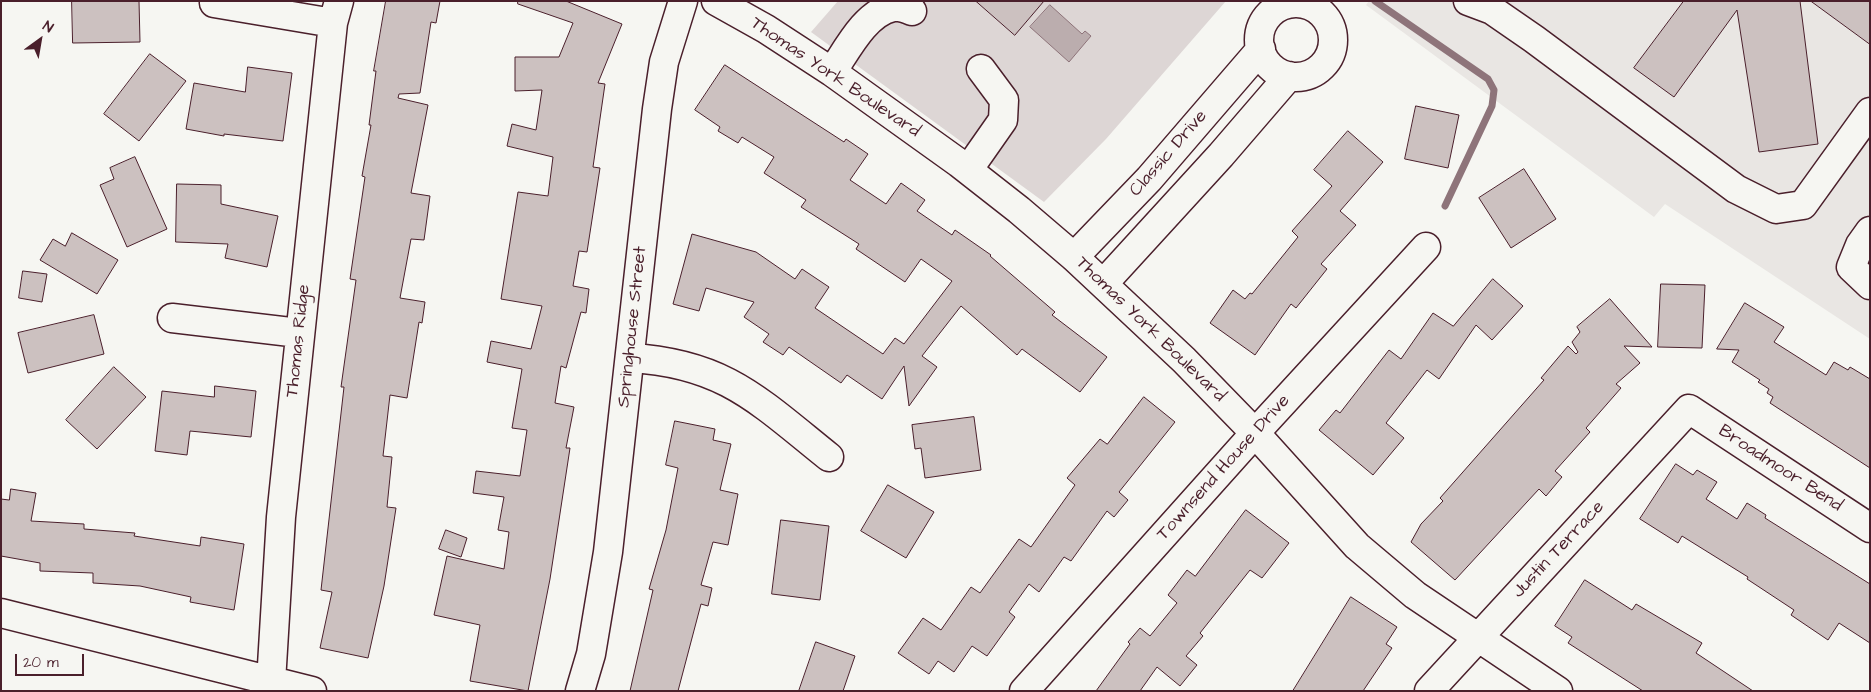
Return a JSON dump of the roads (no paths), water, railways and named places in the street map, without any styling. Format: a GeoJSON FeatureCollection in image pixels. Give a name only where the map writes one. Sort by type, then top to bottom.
{"type":"FeatureCollection","features":[{"type":"Feature","properties":{"kind":"street","name":"Springhouse Street"},"geometry":{"type":"LineString","coordinates":[[580,691],[591,654],[608,552],[657,109],[664,62],[683,1]]}},
{"type":"Feature","properties":{"kind":"street","name":"Thomas York Boulevard"},"geometry":{"type":"LineString","coordinates":[[716,1],[766,29],[832,72],[968,170],[1074,257],[1184,360],[1255,433],[1357,546],[1415,595],[1558,691]]}},
{"type":"Feature","properties":{"kind":"street"},"geometry":{"type":"LineString","coordinates":[[1468,1],[1492,10],[1736,188],[1776,209],[1803,205],[1870,112]]}},
{"type":"Feature","properties":{"kind":"street"},"geometry":{"type":"LineString","coordinates":[[214,3],[336,12]]}},
{"type":"Feature","properties":{"kind":"street"},"geometry":{"type":"LineString","coordinates":[[1304,4],[1328,8],[1333,37],[1331,53],[1326,62],[1310,74],[1289,76],[1271,66],[1261,49],[1261,28],[1266,18],[1283,5],[1304,4]]}},
{"type":"Feature","properties":{"kind":"street"},"geometry":{"type":"LineString","coordinates":[[832,72],[860,32],[877,13],[895,6],[912,11]]}},
{"type":"Feature","properties":{"kind":"street","name":"Thomas Ridge"},"geometry":{"type":"LineString","coordinates":[[271,682],[275,588],[299,333],[336,12]]}},
{"type":"Feature","properties":{"kind":"street","name":"Classic Drive"},"geometry":{"type":"LineString","coordinates":[[1074,257],[1149,179],[1261,49]]}},
{"type":"Feature","properties":{"kind":"street"},"geometry":{"type":"LineString","coordinates":[[968,170],[1003,120],[1004,100],[981,69]]}},
{"type":"Feature","properties":{"kind":"street","name":"Classic Drive"},"geometry":{"type":"LineString","coordinates":[[1103,284],[1221,155],[1289,76]]}},
{"type":"Feature","properties":{"kind":"street"},"geometry":{"type":"LineString","coordinates":[[1191,129],[1221,155]]}},
{"type":"Feature","properties":{"kind":"street"},"geometry":{"type":"LineString","coordinates":[[1870,231],[1860,245],[1851,267],[1870,285]]}},
{"type":"Feature","properties":{"kind":"street","name":"Townsend House Drive"},"geometry":{"type":"LineString","coordinates":[[1024,691],[1255,433],[1426,247]]}},
{"type":"Feature","properties":{"kind":"street"},"geometry":{"type":"LineString","coordinates":[[172,318],[299,333]]}},
{"type":"Feature","properties":{"kind":"street"},"geometry":{"type":"LineString","coordinates":[[630,358],[661,359],[684,364],[725,380],[762,403],[829,456]]}},
{"type":"Feature","properties":{"kind":"street","name":"Broadmoor Bend"},"geometry":{"type":"LineString","coordinates":[[1689,409],[1870,528]]}},
{"type":"Feature","properties":{"kind":"street","name":"Justin Terrace"},"geometry":{"type":"LineString","coordinates":[[1429,691],[1689,409]]}},
{"type":"Feature","properties":{"kind":"street"},"geometry":{"type":"LineString","coordinates":[[1,614],[312,691]]}},
{"type":"Feature","properties":{"kind":"waterway"},"geometry":{"type":"LineString","coordinates":[[1375,1],[1488,79],[1494,90],[1492,106],[1445,206]]}}]}
